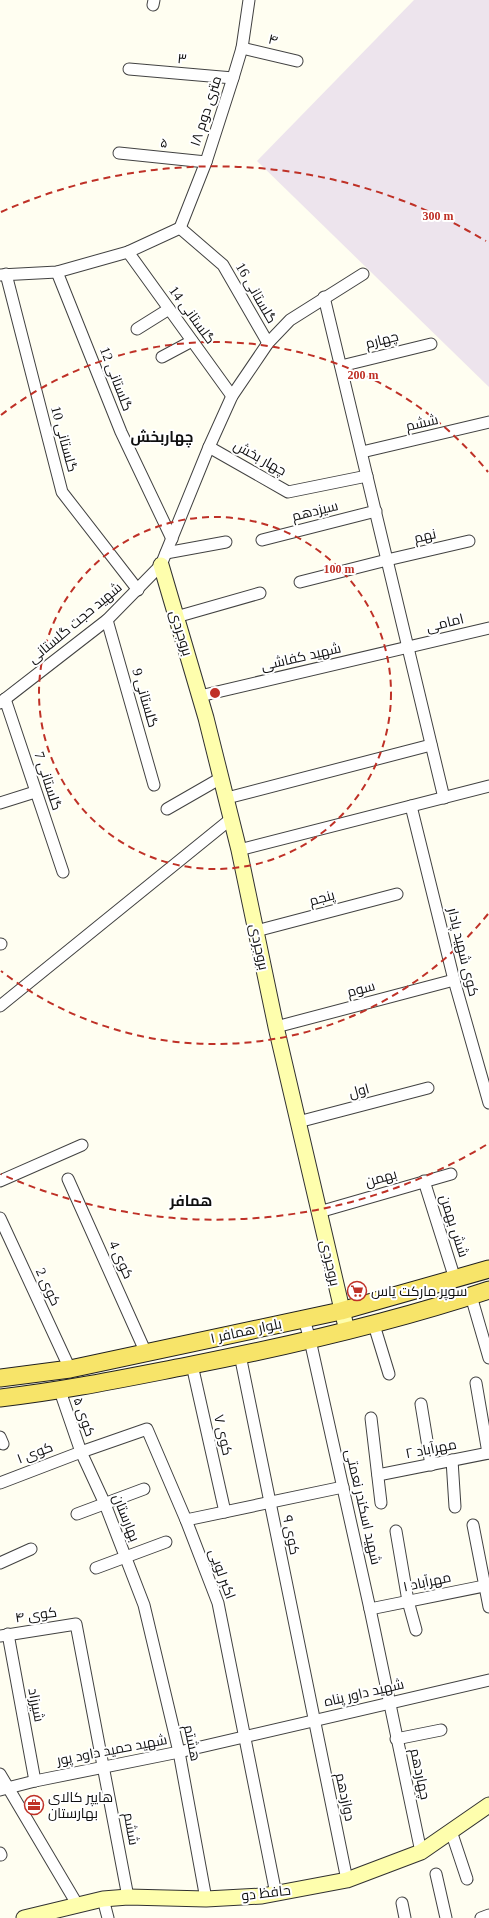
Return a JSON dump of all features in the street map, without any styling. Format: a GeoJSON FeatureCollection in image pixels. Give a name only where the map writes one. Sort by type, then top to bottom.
{"type":"FeatureCollection","features":[{"type":"Feature","properties":{"kind":"main road","name":"بلوار همافر ۱"},"geometry":{"type":"LineString","coordinates":[[0,1378],[70,1369],[341,1311],[489,1269]]}},
{"type":"Feature","properties":{"kind":"main road","name":"بلوار همافر ۱"},"geometry":{"type":"LineString","coordinates":[[0,1398],[60,1391],[310,1340],[374,1325],[489,1290]]}},
{"type":"Feature","properties":{"kind":"street","name":"۱۸ متری دوم"},"geometry":{"type":"LineString","coordinates":[[180,228],[206,162],[242,48],[248,0]]}},
{"type":"Feature","properties":{"kind":"street","name":"۴"},"geometry":{"type":"LineString","coordinates":[[242,48],[297,60]]}},
{"type":"Feature","properties":{"kind":"street","name":"۳"},"geometry":{"type":"LineString","coordinates":[[129,69],[233,78]]}},
{"type":"Feature","properties":{"kind":"street","name":"۵"},"geometry":{"type":"LineString","coordinates":[[119,153],[206,162]]}},
{"type":"Feature","properties":{"kind":"street"},"geometry":{"type":"LineString","coordinates":[[3,275],[57,272],[128,252],[180,228]]}},
{"type":"Feature","properties":{"kind":"street","name":"گلستانی 16"},"geometry":{"type":"LineString","coordinates":[[180,228],[223,265],[268,343]]}},
{"type":"Feature","properties":{"kind":"street","name":"گلستانی 14"},"geometry":{"type":"LineString","coordinates":[[128,252],[232,396]]}},
{"type":"Feature","properties":{"kind":"street","name":"گلستانی 12"},"geometry":{"type":"LineString","coordinates":[[57,272],[121,432],[172,539]]}},
{"type":"Feature","properties":{"kind":"street","name":"شهید حجت گلستانی"},"geometry":{"type":"LineString","coordinates":[[3,701],[107,620],[138,590],[163,559],[209,447],[232,396],[268,343],[290,320],[324,297],[363,274]]}},
{"type":"Feature","properties":{"kind":"street","name":"گلستانی 10"},"geometry":{"type":"LineString","coordinates":[[3,275],[62,492],[138,590]]}},
{"type":"Feature","properties":{"kind":"street"},"geometry":{"type":"LineString","coordinates":[[324,297],[444,798]]}},
{"type":"Feature","properties":{"kind":"street"},"geometry":{"type":"LineString","coordinates":[[137,329],[169,309]]}},
{"type":"Feature","properties":{"kind":"street"},"geometry":{"type":"LineString","coordinates":[[162,357],[192,341]]}},
{"type":"Feature","properties":{"kind":"street","name":"چهارم"},"geometry":{"type":"LineString","coordinates":[[341,366],[431,344]]}},
{"type":"Feature","properties":{"kind":"street","name":"ششم"},"geometry":{"type":"LineString","coordinates":[[362,452],[489,422]]}},
{"type":"Feature","properties":{"kind":"street","name":"چهار بخش"},"geometry":{"type":"LineString","coordinates":[[209,447],[288,492],[367,476]]}},
{"type":"Feature","properties":{"kind":"street","name":"سیزدهم"},"geometry":{"type":"LineString","coordinates":[[262,540],[376,512]]}},
{"type":"Feature","properties":{"kind":"street","name":"نهم"},"geometry":{"type":"LineString","coordinates":[[300,582],[469,541]]}},
{"type":"Feature","properties":{"kind":"street"},"geometry":{"type":"LineString","coordinates":[[163,559],[226,542]]}},
{"type":"Feature","properties":{"kind":"street","name":"بروجردی"},"geometry":{"type":"LineString","coordinates":[[163,559],[176,617],[200,696],[240,850],[276,1027],[341,1311],[347,1331]]}},
{"type":"Feature","properties":{"kind":"street"},"geometry":{"type":"LineString","coordinates":[[176,617],[260,593]]}},
{"type":"Feature","properties":{"kind":"street","name":"گلستانی 9"},"geometry":{"type":"LineString","coordinates":[[107,620],[154,785]]}},
{"type":"Feature","properties":{"kind":"street","name":"امامی"},"geometry":{"type":"LineString","coordinates":[[408,648],[489,628]]}},
{"type":"Feature","properties":{"kind":"street","name":"شهید کفاشی"},"geometry":{"type":"LineString","coordinates":[[200,696],[408,648]]}},
{"type":"Feature","properties":{"kind":"street","name":"گلستانی 7"},"geometry":{"type":"LineString","coordinates":[[3,701],[63,872]]}},
{"type":"Feature","properties":{"kind":"street"},"geometry":{"type":"LineString","coordinates":[[227,798],[431,745]]}},
{"type":"Feature","properties":{"kind":"street"},"geometry":{"type":"LineString","coordinates":[[167,809],[221,778]]}},
{"type":"Feature","properties":{"kind":"street"},"geometry":{"type":"LineString","coordinates":[[240,850],[489,786]]}},
{"type":"Feature","properties":{"kind":"street"},"geometry":{"type":"LineString","coordinates":[[0,803],[35,792]]}},
{"type":"Feature","properties":{"kind":"street","name":"کوی شهید پادار"},"geometry":{"type":"LineString","coordinates":[[411,806],[454,980],[489,1103]]}},
{"type":"Feature","properties":{"kind":"street"},"geometry":{"type":"LineString","coordinates":[[0,1006],[232,818]]}},
{"type":"Feature","properties":{"kind":"street","name":"پنجم"},"geometry":{"type":"LineString","coordinates":[[256,931],[397,894]]}},
{"type":"Feature","properties":{"kind":"street","name":"سوم"},"geometry":{"type":"LineString","coordinates":[[276,1027],[454,980]]}},
{"type":"Feature","properties":{"kind":"street","name":"اول"},"geometry":{"type":"LineString","coordinates":[[298,1122],[428,1088]]}},
{"type":"Feature","properties":{"kind":"street"},"geometry":{"type":"LineString","coordinates":[[0,1181],[82,1145]]}},
{"type":"Feature","properties":{"kind":"street","name":"بهمن"},"geometry":{"type":"LineString","coordinates":[[319,1212],[451,1174]]}},
{"type":"Feature","properties":{"kind":"street","name":"کوی 4"},"geometry":{"type":"LineString","coordinates":[[68,1179],[146,1353]]}},
{"type":"Feature","properties":{"kind":"street","name":"شش بهمن"},"geometry":{"type":"LineString","coordinates":[[424,1182],[456,1279]]}},
{"type":"Feature","properties":{"kind":"street","name":"کوی 2"},"geometry":{"type":"LineString","coordinates":[[0,1218],[70,1369]]}},
{"type":"Feature","properties":{"kind":"street"},"geometry":{"type":"LineString","coordinates":[[471,1296],[489,1358]]}},
{"type":"Feature","properties":{"kind":"street","name":"شهید اسکندر نعمتی"},"geometry":{"type":"LineString","coordinates":[[304,1319],[343,1487],[390,1703]]}},
{"type":"Feature","properties":{"kind":"street"},"geometry":{"type":"LineString","coordinates":[[374,1325],[389,1374]]}},
{"type":"Feature","properties":{"kind":"street","name":"کوی ۹"},"geometry":{"type":"LineString","coordinates":[[240,1355],[313,1720]]}},
{"type":"Feature","properties":{"kind":"street","name":"کوی ۷"},"geometry":{"type":"LineString","coordinates":[[192,1365],[225,1512]]}},
{"type":"Feature","properties":{"kind":"street"},"geometry":{"type":"LineString","coordinates":[[476,1383],[488,1453]]}},
{"type":"Feature","properties":{"kind":"street","name":"کوی ۵"},"geometry":{"type":"LineString","coordinates":[[60,1391],[81,1452]]}},
{"type":"Feature","properties":{"kind":"street"},"geometry":{"type":"LineString","coordinates":[[421,1404],[431,1465]]}},
{"type":"Feature","properties":{"kind":"street"},"geometry":{"type":"LineString","coordinates":[[371,1418],[382,1503]]}},
{"type":"Feature","properties":{"kind":"street","name":"کوی ۱"},"geometry":{"type":"LineString","coordinates":[[0,1483],[147,1429]]}},
{"type":"Feature","properties":{"kind":"street","name":"اکبر لویی"},"geometry":{"type":"LineString","coordinates":[[147,1429],[186,1520],[218,1603],[276,1894]]}},
{"type":"Feature","properties":{"kind":"street","name":"بهارستان"},"geometry":{"type":"LineString","coordinates":[[81,1452],[104,1504],[141,1596]]}},
{"type":"Feature","properties":{"kind":"street","name":"مهرآباد ۲"},"geometry":{"type":"LineString","coordinates":[[378,1475],[488,1453]]}},
{"type":"Feature","properties":{"kind":"street"},"geometry":{"type":"LineString","coordinates":[[452,1460],[455,1507]]}},
{"type":"Feature","properties":{"kind":"street"},"geometry":{"type":"LineString","coordinates":[[186,1520],[343,1487]]}},
{"type":"Feature","properties":{"kind":"street"},"geometry":{"type":"LineString","coordinates":[[77,1514],[144,1489]]}},
{"type":"Feature","properties":{"kind":"street"},"geometry":{"type":"LineString","coordinates":[[473,1525],[487,1585],[489,1607]]}},
{"type":"Feature","properties":{"kind":"street"},"geometry":{"type":"LineString","coordinates":[[396,1531],[408,1601],[416,1630]]}},
{"type":"Feature","properties":{"kind":"street"},"geometry":{"type":"LineString","coordinates":[[96,1568],[166,1542]]}},
{"type":"Feature","properties":{"kind":"street"},"geometry":{"type":"LineString","coordinates":[[0,1563],[31,1549]]}},
{"type":"Feature","properties":{"kind":"street","name":"مهرآباد ۱"},"geometry":{"type":"LineString","coordinates":[[370,1609],[487,1585]]}},
{"type":"Feature","properties":{"kind":"street","name":"هشتم"},"geometry":{"type":"LineString","coordinates":[[141,1596],[179,1752],[206,1899]]}},
{"type":"Feature","properties":{"kind":"street","name":"ششم"},"geometry":{"type":"LineString","coordinates":[[76,1624],[128,1897]]}},
{"type":"Feature","properties":{"kind":"street","name":"کوی ۴"},"geometry":{"type":"LineString","coordinates":[[4,1635],[76,1624]]}},
{"type":"Feature","properties":{"kind":"street","name":"شیرزاد"},"geometry":{"type":"LineString","coordinates":[[4,1635],[35,1781]]}},
{"type":"Feature","properties":{"kind":"street","name":"شهید داور پناه"},"geometry":{"type":"LineString","coordinates":[[245,1736],[489,1680]]}},
{"type":"Feature","properties":{"kind":"street","name":"چهاردهم"},"geometry":{"type":"LineString","coordinates":[[390,1703],[396,1739],[421,1852]]}},
{"type":"Feature","properties":{"kind":"street","name":"دوازدهم"},"geometry":{"type":"LineString","coordinates":[[313,1720],[347,1880]]}},
{"type":"Feature","properties":{"kind":"street"},"geometry":{"type":"LineString","coordinates":[[396,1739],[441,1730]]}},
{"type":"Feature","properties":{"kind":"street","name":"شهید حمید داود پور"},"geometry":{"type":"LineString","coordinates":[[4,1789],[35,1781],[179,1752],[245,1736]]}},
{"type":"Feature","properties":{"kind":"street"},"geometry":{"type":"LineString","coordinates":[[0,1774],[4,1789],[77,1904]]}},
{"type":"Feature","properties":{"kind":"street","name":"حافظ دو"},"geometry":{"type":"LineString","coordinates":[[24,1918],[77,1904],[103,1899],[128,1897],[206,1899],[276,1894],[347,1880],[421,1852],[489,1805]]}},
{"type":"Feature","properties":{"kind":"street"},"geometry":{"type":"LineString","coordinates":[[451,1831],[467,1879]]}},
{"type":"Feature","properties":{"kind":"street"},"geometry":{"type":"LineString","coordinates":[[436,1874],[446,1918]]}},
{"type":"Feature","properties":{"kind":"street"},"geometry":{"type":"LineString","coordinates":[[103,1899],[108,1918]]}},
{"type":"Feature","properties":{"kind":"street"},"geometry":{"type":"LineString","coordinates":[[402,1903],[405,1918]]}},
{"type":"Feature","properties":{"kind":"shaded area"},"geometry":{"type":"Polygon","coordinates":[[[414,0],[489,0],[489,387],[257,161],[414,0]]]}},
{"type":"Feature","properties":{"kind":"place","name":"سوپر مارکت یاس"},"geometry":{"type":"Point","coordinates":[357,1291]}},
{"type":"Feature","properties":{"kind":"place","name":"هایپر کالای بهارستان"},"geometry":{"type":"Point","coordinates":[34,1805]}},
{"type":"Feature","properties":{"kind":"district","name":"چهاربخش"},"geometry":{"type":"Point","coordinates":[162,437]}},
{"type":"Feature","properties":{"kind":"district","name":"همافر"},"geometry":{"type":"Point","coordinates":[191,1201]}}]}
